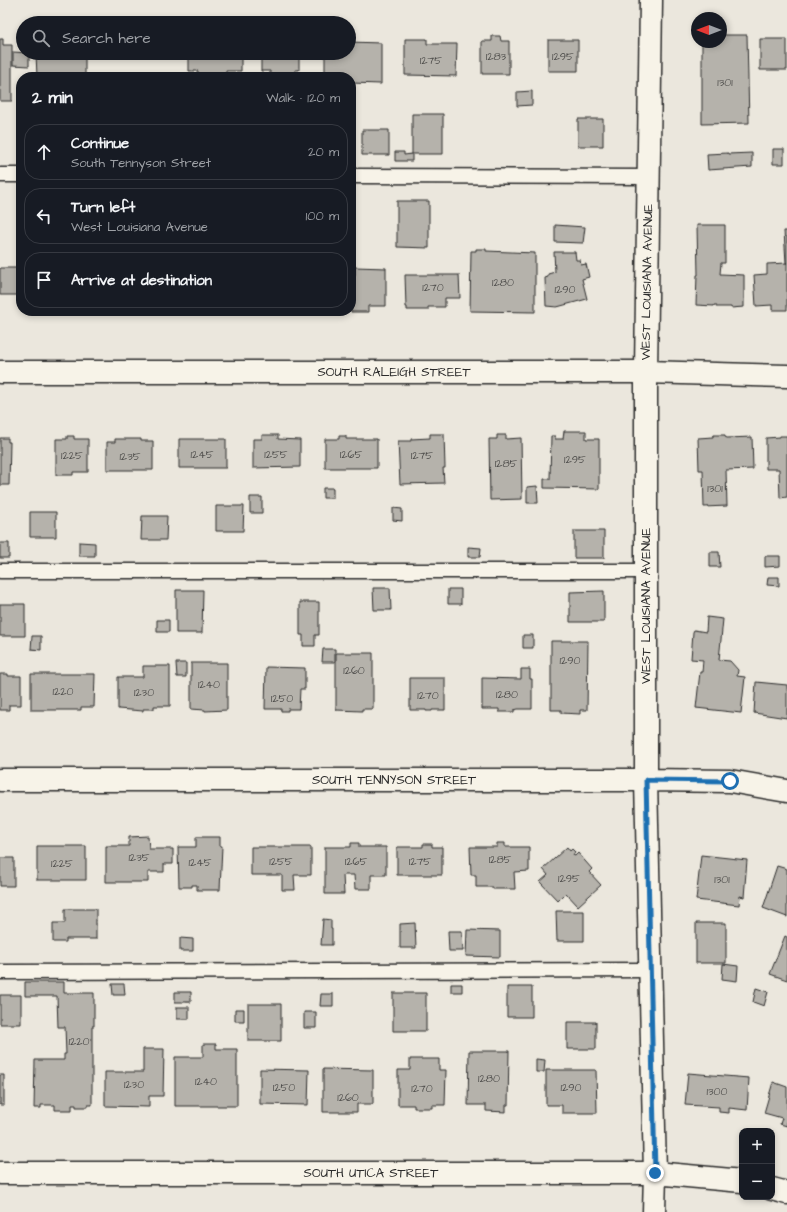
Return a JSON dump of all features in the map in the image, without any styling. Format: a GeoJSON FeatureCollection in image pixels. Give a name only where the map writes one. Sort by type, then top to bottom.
{"type":"FeatureCollection","features":[{"type":"Feature","properties":{"kind":"street","name":"WEST LOUISIANA AVENUE"},"geometry":{"type":"LineString","coordinates":[[651,0],[646,372],[646,780],[655,1173],[654,1212]]}},
{"type":"Feature","properties":{"kind":"street","name":"SOUTH RALEIGH STREET"},"geometry":{"type":"LineString","coordinates":[[0,372],[646,372],[787,376]]}},
{"type":"Feature","properties":{"kind":"street","name":"SOUTH TENNYSON STREET"},"geometry":{"type":"LineString","coordinates":[[0,780],[730,781],[787,791]]}},
{"type":"Feature","properties":{"kind":"street","name":"SOUTH UTICA STREET"},"geometry":{"type":"LineString","coordinates":[[0,1173],[655,1173],[739,1181]]}},
{"type":"Feature","properties":{"kind":"street"},"geometry":{"type":"LineString","coordinates":[[775,1190],[787,1193]]}},
{"type":"Feature","properties":{"kind":"lane"},"geometry":{"type":"LineString","coordinates":[[0,175],[16,175]]}},
{"type":"Feature","properties":{"kind":"lane"},"geometry":{"type":"LineString","coordinates":[[356,176],[649,177]]}},
{"type":"Feature","properties":{"kind":"lane"},"geometry":{"type":"LineString","coordinates":[[0,571],[646,571]]}},
{"type":"Feature","properties":{"kind":"lane"},"geometry":{"type":"LineString","coordinates":[[0,972],[650,970]]}},
{"type":"Feature","properties":{"kind":"building"},"geometry":{"type":"Polygon","coordinates":[[[727,35],[747,35],[749,123],[702,124],[702,48],[727,48],[727,35]]]}},
{"type":"Feature","properties":{"kind":"building"},"geometry":{"type":"Polygon","coordinates":[[[492,36],[500,36],[501,41],[509,41],[509,74],[482,74],[482,41],[492,41],[492,36]]]}},
{"type":"Feature","properties":{"kind":"building"},"geometry":{"type":"Polygon","coordinates":[[[0,39],[3,39],[3,45],[12,45],[12,101],[0,101],[0,39]]]}},
{"type":"Feature","properties":{"kind":"building"},"geometry":{"type":"Polygon","coordinates":[[[405,39],[427,39],[427,44],[457,44],[456,76],[405,75],[405,39]]]}},
{"type":"Feature","properties":{"kind":"building"},"geometry":{"type":"Polygon","coordinates":[[[760,39],[787,39],[787,70],[760,70],[760,39]]]}},
{"type":"Feature","properties":{"kind":"building"},"geometry":{"type":"Polygon","coordinates":[[[548,40],[578,40],[578,71],[548,71],[548,40]]]}},
{"type":"Feature","properties":{"kind":"building"},"geometry":{"type":"Polygon","coordinates":[[[356,42],[381,43],[381,84],[356,83],[356,72],[325,72],[325,60],[356,60],[356,42]]]}},
{"type":"Feature","properties":{"kind":"building"},"geometry":{"type":"Polygon","coordinates":[[[13,52],[16,52],[16,60],[29,60],[29,66],[13,65],[13,52]]]}},
{"type":"Feature","properties":{"kind":"building"},"geometry":{"type":"Polygon","coordinates":[[[36,60],[85,60],[85,72],[37,72],[36,60]]]}},
{"type":"Feature","properties":{"kind":"building"},"geometry":{"type":"Polygon","coordinates":[[[189,60],[241,60],[241,71],[189,71],[189,60]]]}},
{"type":"Feature","properties":{"kind":"building"},"geometry":{"type":"Polygon","coordinates":[[[261,60],[299,60],[299,70],[295,70],[295,72],[261,71],[261,60]]]}},
{"type":"Feature","properties":{"kind":"building"},"geometry":{"type":"Polygon","coordinates":[[[532,91],[532,105],[517,106],[517,92],[532,91]]]}},
{"type":"Feature","properties":{"kind":"building"},"geometry":{"type":"Polygon","coordinates":[[[412,114],[443,114],[443,154],[412,154],[412,114]]]}},
{"type":"Feature","properties":{"kind":"building"},"geometry":{"type":"Polygon","coordinates":[[[578,119],[603,119],[603,146],[578,146],[578,119]]]}},
{"type":"Feature","properties":{"kind":"building"},"geometry":{"type":"Polygon","coordinates":[[[362,130],[389,130],[389,155],[362,155],[362,130]]]}},
{"type":"Feature","properties":{"kind":"building"},"geometry":{"type":"Polygon","coordinates":[[[773,149],[784,149],[784,164],[773,164],[773,149]]]}},
{"type":"Feature","properties":{"kind":"building"},"geometry":{"type":"Polygon","coordinates":[[[395,152],[404,152],[404,155],[412,154],[412,161],[395,161],[395,152]]]}},
{"type":"Feature","properties":{"kind":"building"},"geometry":{"type":"Polygon","coordinates":[[[752,153],[752,167],[708,170],[707,154],[752,153]]]}},
{"type":"Feature","properties":{"kind":"building"},"geometry":{"type":"Polygon","coordinates":[[[397,201],[429,201],[429,248],[397,247],[397,201]]]}},
{"type":"Feature","properties":{"kind":"building"},"geometry":{"type":"Polygon","coordinates":[[[555,225],[585,227],[583,243],[555,242],[555,225]]]}},
{"type":"Feature","properties":{"kind":"building"},"geometry":{"type":"Polygon","coordinates":[[[697,225],[725,225],[725,263],[721,263],[720,274],[744,275],[744,307],[731,308],[716,307],[716,305],[696,305],[698,275],[697,225]]]}},
{"type":"Feature","properties":{"kind":"building"},"geometry":{"type":"Polygon","coordinates":[[[784,231],[787,231],[787,263],[786,263],[784,231]]]}},
{"type":"Feature","properties":{"kind":"building"},"geometry":{"type":"Polygon","coordinates":[[[476,249],[486,249],[486,251],[535,253],[535,312],[470,311],[471,251],[476,251],[476,249]]]}},
{"type":"Feature","properties":{"kind":"building"},"geometry":{"type":"Polygon","coordinates":[[[554,252],[575,252],[576,260],[580,260],[581,265],[586,264],[589,277],[582,279],[587,299],[557,307],[546,306],[545,278],[548,277],[548,274],[555,272],[554,252]]]}},
{"type":"Feature","properties":{"kind":"building"},"geometry":{"type":"Polygon","coordinates":[[[787,263],[787,310],[772,310],[772,305],[756,306],[754,275],[767,274],[767,264],[787,263]]]}},
{"type":"Feature","properties":{"kind":"building"},"geometry":{"type":"Polygon","coordinates":[[[356,267],[386,268],[386,306],[368,306],[368,312],[356,312],[356,267]]]}},
{"type":"Feature","properties":{"kind":"building"},"geometry":{"type":"Polygon","coordinates":[[[16,268],[16,295],[0,295],[0,269],[16,268]]]}},
{"type":"Feature","properties":{"kind":"building"},"geometry":{"type":"Polygon","coordinates":[[[405,275],[459,275],[460,298],[445,298],[445,307],[428,307],[428,310],[407,310],[405,275]]]}},
{"type":"Feature","properties":{"kind":"building"},"geometry":{"type":"Polygon","coordinates":[[[564,431],[586,431],[586,439],[599,439],[599,489],[544,488],[544,479],[550,479],[551,436],[555,436],[555,439],[563,439],[564,431]]]}},
{"type":"Feature","properties":{"kind":"building"},"geometry":{"type":"Polygon","coordinates":[[[430,434],[444,434],[444,483],[400,484],[398,441],[411,441],[411,439],[430,438],[430,434]]]}},
{"type":"Feature","properties":{"kind":"building"},"geometry":{"type":"Polygon","coordinates":[[[262,435],[278,435],[278,439],[300,440],[300,467],[253,468],[253,439],[262,439],[262,435]]]}},
{"type":"Feature","properties":{"kind":"building"},"geometry":{"type":"Polygon","coordinates":[[[497,435],[506,435],[506,439],[521,438],[522,499],[490,500],[489,439],[497,439],[497,435]]]}},
{"type":"Feature","properties":{"kind":"building"},"geometry":{"type":"Polygon","coordinates":[[[713,435],[725,435],[727,438],[752,437],[753,469],[726,470],[727,506],[704,507],[703,470],[699,470],[698,438],[713,437],[713,435]]]}},
{"type":"Feature","properties":{"kind":"building"},"geometry":{"type":"Polygon","coordinates":[[[67,436],[74,436],[74,439],[88,439],[88,472],[73,472],[73,475],[56,475],[56,439],[67,439],[67,436]]]}},
{"type":"Feature","properties":{"kind":"building"},"geometry":{"type":"Polygon","coordinates":[[[339,436],[346,436],[346,439],[377,439],[377,468],[325,468],[325,439],[339,439],[339,436]]]}},
{"type":"Feature","properties":{"kind":"building"},"geometry":{"type":"Polygon","coordinates":[[[787,436],[787,497],[780,498],[779,469],[766,469],[766,438],[787,436]]]}},
{"type":"Feature","properties":{"kind":"building"},"geometry":{"type":"Polygon","coordinates":[[[0,438],[8,438],[8,442],[10,442],[9,485],[0,485],[0,438]]]}},
{"type":"Feature","properties":{"kind":"building"},"geometry":{"type":"Polygon","coordinates":[[[115,439],[141,439],[141,441],[153,441],[153,470],[107,470],[107,442],[115,442],[115,439]]]}},
{"type":"Feature","properties":{"kind":"building"},"geometry":{"type":"Polygon","coordinates":[[[179,439],[226,439],[226,468],[179,468],[179,439]]]}},
{"type":"Feature","properties":{"kind":"building"},"geometry":{"type":"Polygon","coordinates":[[[537,486],[538,503],[527,503],[527,487],[537,486]]]}},
{"type":"Feature","properties":{"kind":"building"},"geometry":{"type":"Polygon","coordinates":[[[323,488],[333,488],[333,498],[323,498],[323,488]]]}},
{"type":"Feature","properties":{"kind":"building"},"geometry":{"type":"Polygon","coordinates":[[[250,497],[262,497],[262,513],[250,513],[250,497]]]}},
{"type":"Feature","properties":{"kind":"building"},"geometry":{"type":"Polygon","coordinates":[[[216,506],[244,506],[243,531],[216,531],[216,506]]]}},
{"type":"Feature","properties":{"kind":"building"},"geometry":{"type":"Polygon","coordinates":[[[393,508],[402,509],[402,521],[393,520],[393,508]]]}},
{"type":"Feature","properties":{"kind":"building"},"geometry":{"type":"Polygon","coordinates":[[[30,512],[56,512],[56,537],[30,537],[30,512]]]}},
{"type":"Feature","properties":{"kind":"building"},"geometry":{"type":"Polygon","coordinates":[[[142,516],[167,516],[166,540],[141,540],[142,516]]]}},
{"type":"Feature","properties":{"kind":"building"},"geometry":{"type":"Polygon","coordinates":[[[574,531],[604,531],[604,558],[574,558],[574,531]]]}},
{"type":"Feature","properties":{"kind":"building"},"geometry":{"type":"Polygon","coordinates":[[[79,542],[95,543],[95,556],[79,556],[79,542]]]}},
{"type":"Feature","properties":{"kind":"building"},"geometry":{"type":"Polygon","coordinates":[[[0,543],[9,543],[9,558],[0,558],[0,543]]]}},
{"type":"Feature","properties":{"kind":"building"},"geometry":{"type":"Polygon","coordinates":[[[468,547],[481,548],[480,557],[468,557],[468,547]]]}},
{"type":"Feature","properties":{"kind":"building"},"geometry":{"type":"Polygon","coordinates":[[[710,552],[719,552],[720,567],[710,567],[710,552]]]}},
{"type":"Feature","properties":{"kind":"building"},"geometry":{"type":"Polygon","coordinates":[[[765,556],[780,556],[780,566],[765,567],[765,556]]]}},
{"type":"Feature","properties":{"kind":"building"},"geometry":{"type":"Polygon","coordinates":[[[768,577],[779,577],[779,586],[767,585],[768,577]]]}},
{"type":"Feature","properties":{"kind":"building"},"geometry":{"type":"Polygon","coordinates":[[[373,588],[390,588],[391,610],[374,610],[373,588]]]}},
{"type":"Feature","properties":{"kind":"building"},"geometry":{"type":"Polygon","coordinates":[[[448,589],[461,589],[461,604],[448,604],[448,589]]]}},
{"type":"Feature","properties":{"kind":"building"},"geometry":{"type":"Polygon","coordinates":[[[176,590],[203,590],[202,633],[176,633],[176,590]]]}},
{"type":"Feature","properties":{"kind":"building"},"geometry":{"type":"Polygon","coordinates":[[[604,591],[604,622],[570,622],[570,592],[604,591]]]}},
{"type":"Feature","properties":{"kind":"building"},"geometry":{"type":"Polygon","coordinates":[[[300,602],[319,602],[319,635],[315,635],[315,646],[303,646],[303,635],[300,635],[300,602]]]}},
{"type":"Feature","properties":{"kind":"building"},"geometry":{"type":"Polygon","coordinates":[[[0,604],[25,604],[25,636],[0,636],[0,604]]]}},
{"type":"Feature","properties":{"kind":"building"},"geometry":{"type":"Polygon","coordinates":[[[707,617],[723,619],[719,660],[730,661],[738,670],[737,676],[745,677],[741,713],[696,708],[700,672],[702,672],[703,660],[691,659],[693,632],[694,630],[706,632],[707,617]]]}},
{"type":"Feature","properties":{"kind":"building"},"geometry":{"type":"Polygon","coordinates":[[[157,620],[169,620],[169,632],[157,632],[157,620]]]}},
{"type":"Feature","properties":{"kind":"building"},"geometry":{"type":"Polygon","coordinates":[[[523,635],[533,635],[533,648],[523,648],[523,635]]]}},
{"type":"Feature","properties":{"kind":"building"},"geometry":{"type":"Polygon","coordinates":[[[32,636],[41,636],[41,650],[31,649],[32,636]]]}},
{"type":"Feature","properties":{"kind":"building"},"geometry":{"type":"Polygon","coordinates":[[[551,641],[588,641],[587,710],[580,710],[580,714],[561,713],[561,710],[551,710],[551,641]]]}},
{"type":"Feature","properties":{"kind":"building"},"geometry":{"type":"Polygon","coordinates":[[[323,649],[335,649],[335,662],[322,662],[323,649]]]}},
{"type":"Feature","properties":{"kind":"building"},"geometry":{"type":"Polygon","coordinates":[[[336,653],[373,653],[373,709],[362,709],[362,711],[336,710],[336,653]]]}},
{"type":"Feature","properties":{"kind":"building"},"geometry":{"type":"Polygon","coordinates":[[[176,663],[186,663],[186,677],[177,677],[176,663]]]}},
{"type":"Feature","properties":{"kind":"building"},"geometry":{"type":"Polygon","coordinates":[[[191,663],[227,663],[227,710],[205,711],[191,709],[191,663]]]}},
{"type":"Feature","properties":{"kind":"building"},"geometry":{"type":"Polygon","coordinates":[[[143,666],[170,666],[170,706],[154,706],[154,709],[143,709],[143,711],[118,709],[118,677],[143,677],[143,666]]]}},
{"type":"Feature","properties":{"kind":"building"},"geometry":{"type":"Polygon","coordinates":[[[266,667],[305,668],[305,689],[300,689],[299,709],[288,709],[288,711],[281,711],[281,709],[265,709],[266,667]]]}},
{"type":"Feature","properties":{"kind":"building"},"geometry":{"type":"Polygon","coordinates":[[[521,669],[530,669],[530,679],[532,679],[532,709],[518,709],[514,710],[514,712],[499,712],[499,709],[482,709],[482,678],[521,679],[521,669]]]}},
{"type":"Feature","properties":{"kind":"building"},"geometry":{"type":"Polygon","coordinates":[[[0,674],[8,674],[8,676],[21,676],[21,705],[9,705],[9,710],[0,710],[0,674]]]}},
{"type":"Feature","properties":{"kind":"building"},"geometry":{"type":"Polygon","coordinates":[[[31,674],[95,674],[94,707],[81,707],[81,710],[31,710],[31,674]]]}},
{"type":"Feature","properties":{"kind":"building"},"geometry":{"type":"Polygon","coordinates":[[[410,678],[445,678],[445,710],[410,710],[410,678]]]}},
{"type":"Feature","properties":{"kind":"building"},"geometry":{"type":"Polygon","coordinates":[[[756,682],[787,685],[787,718],[754,713],[756,682]]]}},
{"type":"Feature","properties":{"kind":"building"},"geometry":{"type":"Polygon","coordinates":[[[148,836],[149,849],[173,849],[173,864],[164,864],[164,872],[148,872],[148,882],[106,882],[106,846],[129,846],[129,837],[148,836]]]}},
{"type":"Feature","properties":{"kind":"building"},"geometry":{"type":"Polygon","coordinates":[[[196,837],[220,837],[220,846],[222,846],[220,890],[197,890],[197,885],[192,885],[192,887],[179,887],[178,847],[196,847],[196,837]]]}},
{"type":"Feature","properties":{"kind":"building"},"geometry":{"type":"Polygon","coordinates":[[[351,843],[359,843],[359,847],[386,847],[386,875],[371,875],[371,889],[355,889],[354,875],[343,875],[344,894],[325,894],[325,847],[351,847],[351,843]]]}},
{"type":"Feature","properties":{"kind":"building"},"geometry":{"type":"Polygon","coordinates":[[[497,843],[505,843],[505,847],[529,847],[529,871],[514,872],[515,889],[476,887],[476,875],[471,875],[470,847],[497,847],[497,843]]]}},
{"type":"Feature","properties":{"kind":"building"},"geometry":{"type":"Polygon","coordinates":[[[423,844],[432,844],[432,847],[442,847],[442,875],[397,875],[397,847],[423,847],[423,844]]]}},
{"type":"Feature","properties":{"kind":"building"},"geometry":{"type":"Polygon","coordinates":[[[37,846],[86,846],[86,880],[37,880],[37,846]]]}},
{"type":"Feature","properties":{"kind":"building"},"geometry":{"type":"Polygon","coordinates":[[[251,847],[311,847],[311,875],[294,875],[295,890],[282,890],[282,875],[251,875],[251,847]]]}},
{"type":"Feature","properties":{"kind":"building"},"geometry":{"type":"Polygon","coordinates":[[[567,847],[570,851],[572,849],[575,852],[573,855],[575,856],[578,853],[592,869],[589,872],[601,885],[578,906],[566,893],[558,901],[540,882],[548,875],[543,869],[567,847]]]}},
{"type":"Feature","properties":{"kind":"building"},"geometry":{"type":"Polygon","coordinates":[[[701,855],[747,860],[744,897],[740,896],[739,905],[696,900],[701,855]]]}},
{"type":"Feature","properties":{"kind":"building"},"geometry":{"type":"Polygon","coordinates":[[[0,858],[14,858],[14,886],[0,886],[0,858]]]}},
{"type":"Feature","properties":{"kind":"building"},"geometry":{"type":"Polygon","coordinates":[[[777,866],[787,869],[787,917],[763,908],[777,866]]]}},
{"type":"Feature","properties":{"kind":"building"},"geometry":{"type":"Polygon","coordinates":[[[65,909],[96,909],[96,939],[66,939],[66,942],[53,942],[53,923],[65,923],[65,909]]]}},
{"type":"Feature","properties":{"kind":"building"},"geometry":{"type":"Polygon","coordinates":[[[556,911],[584,911],[584,941],[557,941],[556,911]]]}},
{"type":"Feature","properties":{"kind":"building"},"geometry":{"type":"Polygon","coordinates":[[[323,919],[331,920],[332,945],[321,945],[323,919]]]}},
{"type":"Feature","properties":{"kind":"building"},"geometry":{"type":"Polygon","coordinates":[[[415,923],[416,948],[400,948],[400,924],[415,923]]]}},
{"type":"Feature","properties":{"kind":"building"},"geometry":{"type":"Polygon","coordinates":[[[696,923],[726,923],[726,963],[696,963],[696,923]]]}},
{"type":"Feature","properties":{"kind":"building"},"geometry":{"type":"Polygon","coordinates":[[[467,930],[500,931],[500,957],[466,956],[467,930]]]}},
{"type":"Feature","properties":{"kind":"building"},"geometry":{"type":"Polygon","coordinates":[[[448,931],[462,931],[463,951],[449,951],[448,931]]]}},
{"type":"Feature","properties":{"kind":"building"},"geometry":{"type":"Polygon","coordinates":[[[785,936],[787,937],[787,980],[770,974],[785,936]]]}},
{"type":"Feature","properties":{"kind":"building"},"geometry":{"type":"Polygon","coordinates":[[[180,938],[193,939],[193,951],[180,951],[180,938]]]}},
{"type":"Feature","properties":{"kind":"building"},"geometry":{"type":"Polygon","coordinates":[[[723,964],[738,966],[737,981],[722,979],[723,964]]]}},
{"type":"Feature","properties":{"kind":"building"},"geometry":{"type":"Polygon","coordinates":[[[25,982],[64,982],[64,993],[94,993],[94,1026],[92,1026],[92,1105],[88,1105],[88,1107],[76,1107],[76,1105],[72,1105],[72,1110],[55,1110],[55,1105],[41,1105],[41,1108],[34,1108],[35,1060],[64,1060],[64,1054],[66,1054],[65,1027],[58,1027],[57,996],[25,996],[25,982]]]}},
{"type":"Feature","properties":{"kind":"building"},"geometry":{"type":"Polygon","coordinates":[[[112,984],[124,984],[125,995],[113,995],[112,984]]]}},
{"type":"Feature","properties":{"kind":"building"},"geometry":{"type":"Polygon","coordinates":[[[451,984],[462,984],[462,992],[451,992],[451,984]]]}},
{"type":"Feature","properties":{"kind":"building"},"geometry":{"type":"Polygon","coordinates":[[[507,987],[532,987],[532,1017],[507,1017],[507,987]]]}},
{"type":"Feature","properties":{"kind":"building"},"geometry":{"type":"Polygon","coordinates":[[[756,988],[768,992],[764,1006],[753,1002],[756,988]]]}},
{"type":"Feature","properties":{"kind":"building"},"geometry":{"type":"Polygon","coordinates":[[[175,992],[191,992],[191,1002],[175,1002],[175,992]]]}},
{"type":"Feature","properties":{"kind":"building"},"geometry":{"type":"Polygon","coordinates":[[[393,993],[426,993],[426,1031],[393,1031],[393,993]]]}},
{"type":"Feature","properties":{"kind":"building"},"geometry":{"type":"Polygon","coordinates":[[[321,994],[333,994],[333,1006],[320,1006],[321,994]]]}},
{"type":"Feature","properties":{"kind":"building"},"geometry":{"type":"Polygon","coordinates":[[[0,995],[21,995],[21,1024],[0,1024],[0,995]]]}},
{"type":"Feature","properties":{"kind":"building"},"geometry":{"type":"Polygon","coordinates":[[[248,1004],[281,1004],[281,1041],[248,1041],[248,1004]]]}},
{"type":"Feature","properties":{"kind":"building"},"geometry":{"type":"Polygon","coordinates":[[[177,1007],[189,1007],[189,1019],[177,1019],[177,1007]]]}},
{"type":"Feature","properties":{"kind":"building"},"geometry":{"type":"Polygon","coordinates":[[[235,1009],[244,1009],[244,1021],[235,1021],[235,1009]]]}},
{"type":"Feature","properties":{"kind":"building"},"geometry":{"type":"Polygon","coordinates":[[[304,1012],[316,1012],[316,1028],[304,1028],[304,1012]]]}},
{"type":"Feature","properties":{"kind":"building"},"geometry":{"type":"Polygon","coordinates":[[[567,1022],[596,1022],[596,1049],[567,1049],[567,1022]]]}},
{"type":"Feature","properties":{"kind":"building"},"geometry":{"type":"Polygon","coordinates":[[[203,1044],[216,1044],[216,1049],[237,1049],[237,1106],[175,1106],[175,1057],[203,1057],[203,1044]]]}},
{"type":"Feature","properties":{"kind":"building"},"geometry":{"type":"Polygon","coordinates":[[[143,1049],[164,1049],[163,1096],[149,1096],[149,1107],[105,1106],[105,1072],[143,1072],[143,1049]]]}},
{"type":"Feature","properties":{"kind":"building"},"geometry":{"type":"Polygon","coordinates":[[[469,1051],[509,1051],[508,1105],[506,1105],[506,1112],[486,1111],[486,1105],[468,1105],[469,1051]]]}},
{"type":"Feature","properties":{"kind":"building"},"geometry":{"type":"Polygon","coordinates":[[[410,1059],[439,1059],[439,1070],[446,1070],[445,1105],[432,1105],[432,1108],[414,1108],[414,1105],[398,1105],[398,1070],[410,1070],[410,1059]]]}},
{"type":"Feature","properties":{"kind":"building"},"geometry":{"type":"Polygon","coordinates":[[[536,1059],[545,1060],[544,1072],[536,1072],[536,1059]]]}},
{"type":"Feature","properties":{"kind":"building"},"geometry":{"type":"Polygon","coordinates":[[[260,1069],[309,1070],[308,1105],[260,1104],[260,1069]]]}},
{"type":"Feature","properties":{"kind":"building"},"geometry":{"type":"Polygon","coordinates":[[[323,1069],[373,1070],[373,1104],[357,1104],[357,1112],[323,1112],[323,1069]]]}},
{"type":"Feature","properties":{"kind":"building"},"geometry":{"type":"Polygon","coordinates":[[[546,1070],[596,1070],[597,1113],[562,1113],[562,1105],[546,1105],[546,1070]]]}},
{"type":"Feature","properties":{"kind":"building"},"geometry":{"type":"Polygon","coordinates":[[[688,1073],[749,1078],[747,1110],[729,1108],[729,1113],[719,1112],[719,1107],[685,1105],[688,1073]]]}},
{"type":"Feature","properties":{"kind":"building"},"geometry":{"type":"Polygon","coordinates":[[[0,1075],[4,1075],[4,1105],[0,1105],[0,1075]]]}},
{"type":"Feature","properties":{"kind":"building"},"geometry":{"type":"Polygon","coordinates":[[[773,1082],[787,1087],[787,1126],[780,1124],[782,1118],[764,1113],[773,1082]]]}},
{"type":"Feature","properties":{"kind":"route"},"geometry":{"type":"LineString","coordinates":[[655,1173],[646,780],[730,781]]}}]}
